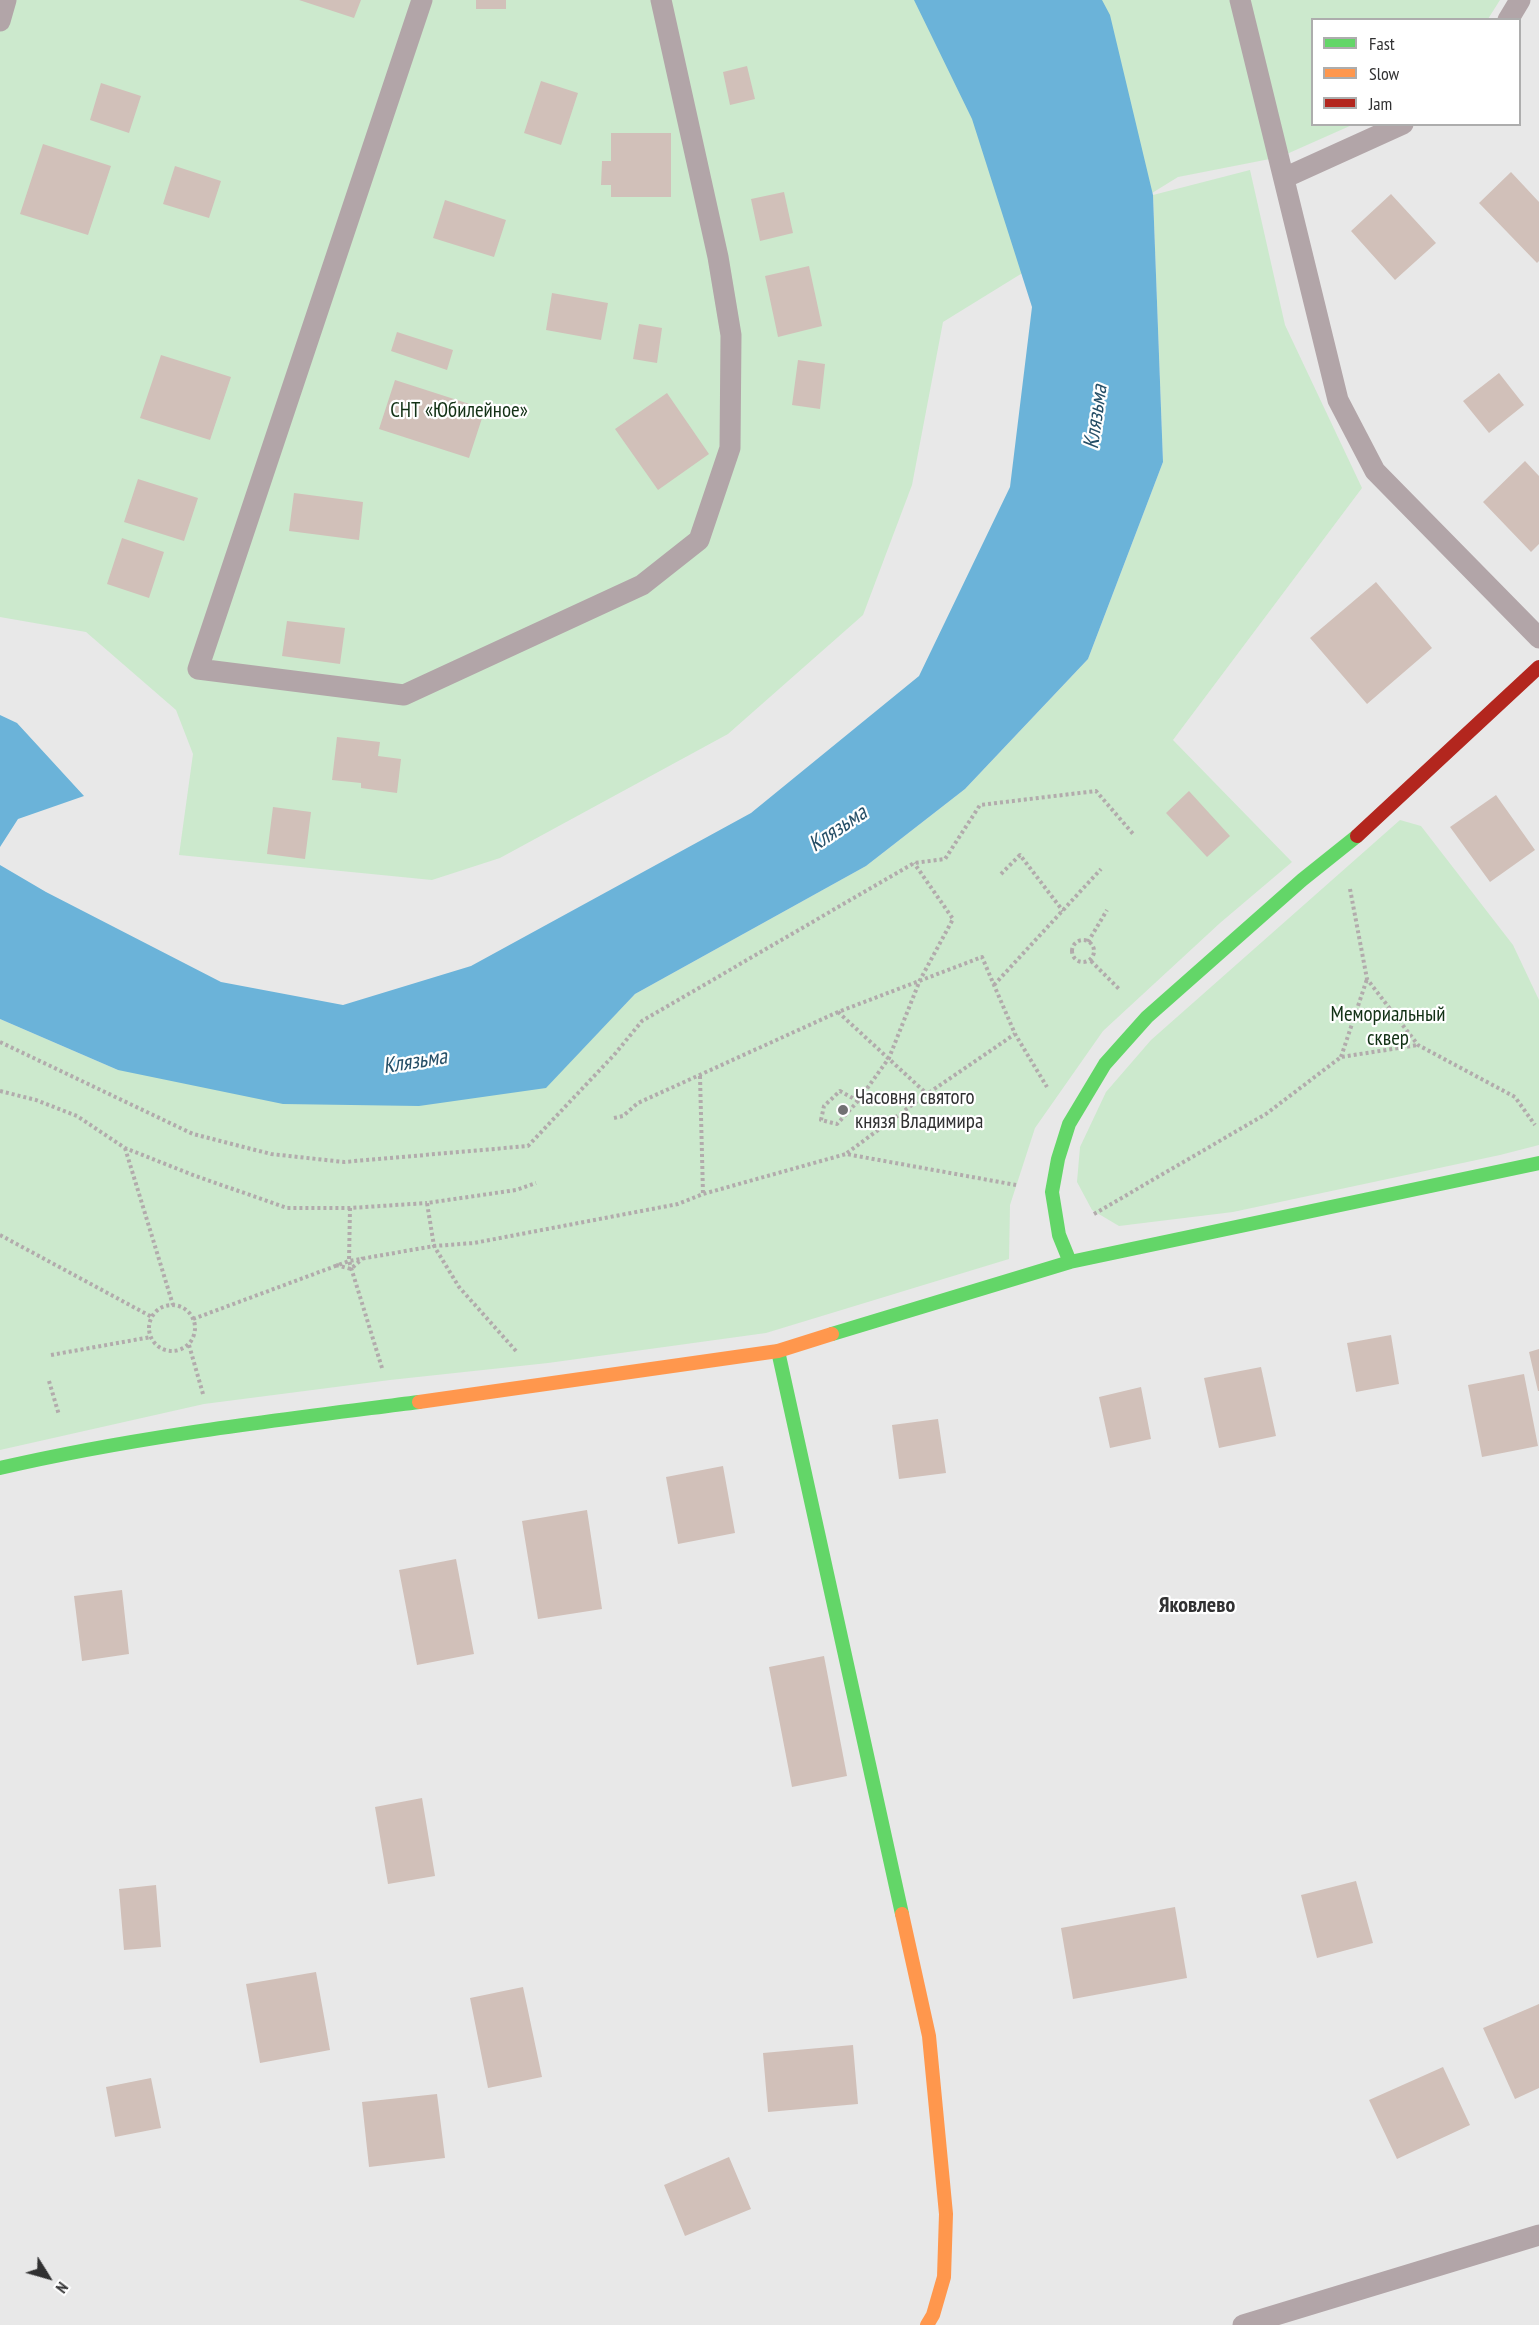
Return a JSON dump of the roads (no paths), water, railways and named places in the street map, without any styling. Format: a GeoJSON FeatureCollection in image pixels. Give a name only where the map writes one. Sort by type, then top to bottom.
{"type":"FeatureCollection","features":[{"type":"Feature","properties":{"kind":"street"},"geometry":{"type":"LineString","coordinates":[[1070,1262],[1059,1235],[1052,1192],[1058,1159],[1069,1124],[1105,1064],[1147,1017],[1302,880],[1345,847],[1539,667]]}},
{"type":"Feature","properties":{"kind":"street"},"geometry":{"type":"LineString","coordinates":[[0,1468],[69,1452],[213,1429],[546,1385],[778,1351],[1070,1262],[1539,1163]]}},
{"type":"Feature","properties":{"kind":"street"},"geometry":{"type":"LineString","coordinates":[[778,1351],[929,2036],[946,2214],[944,2277],[933,2315],[927,2325]]}},
{"type":"Feature","properties":{"kind":"lane"},"geometry":{"type":"LineString","coordinates":[[0,21],[6,0]]}},
{"type":"Feature","properties":{"kind":"lane"},"geometry":{"type":"LineString","coordinates":[[422,0],[198,669],[404,695],[642,585],[699,540],[730,448],[731,335],[718,257],[661,0]]}},
{"type":"Feature","properties":{"kind":"lane"},"geometry":{"type":"LineString","coordinates":[[1240,0],[1338,400],[1375,471],[1539,638]]}},
{"type":"Feature","properties":{"kind":"lane"},"geometry":{"type":"LineString","coordinates":[[1509,18],[1520,0]]}},
{"type":"Feature","properties":{"kind":"lane"},"geometry":{"type":"LineString","coordinates":[[1284,178],[1399,126]]}},
{"type":"Feature","properties":{"kind":"lane"},"geometry":{"type":"LineString","coordinates":[[1243,2325],[1539,2235]]}},
{"type":"Feature","properties":{"kind":"water","name":"Клязьма"},"geometry":{"type":"Polygon","coordinates":[[[914,0],[1102,0],[1110,15],[1153,195],[1163,462],[1088,659],[965,789],[866,866],[635,994],[546,1088],[419,1106],[283,1104],[118,1070],[0,1019],[0,865],[46,892],[221,982],[343,1005],[471,966],[751,813],[919,676],[1010,487],[1032,307],[972,119],[914,0]]]}},
{"type":"Feature","properties":{"kind":"water"},"geometry":{"type":"Polygon","coordinates":[[[0,715],[17,723],[84,796],[18,819],[0,847],[0,715]]]}},
{"type":"Feature","properties":{"kind":"place","name":"Часовня святого князя Владимира"},"geometry":{"type":"Point","coordinates":[843,1110]}},
{"type":"Feature","properties":{"kind":"district","name":"Яковлево"},"geometry":{"type":"Point","coordinates":[1197,1606]}},
{"type":"Feature","properties":{"kind":"park label","name":"СНТ «Юбилейное»"},"geometry":{"type":"Point","coordinates":[459,411]}},
{"type":"Feature","properties":{"kind":"park label","name":"Мемориальный сквер"},"geometry":{"type":"Point","coordinates":[1388,1027]}}]}
